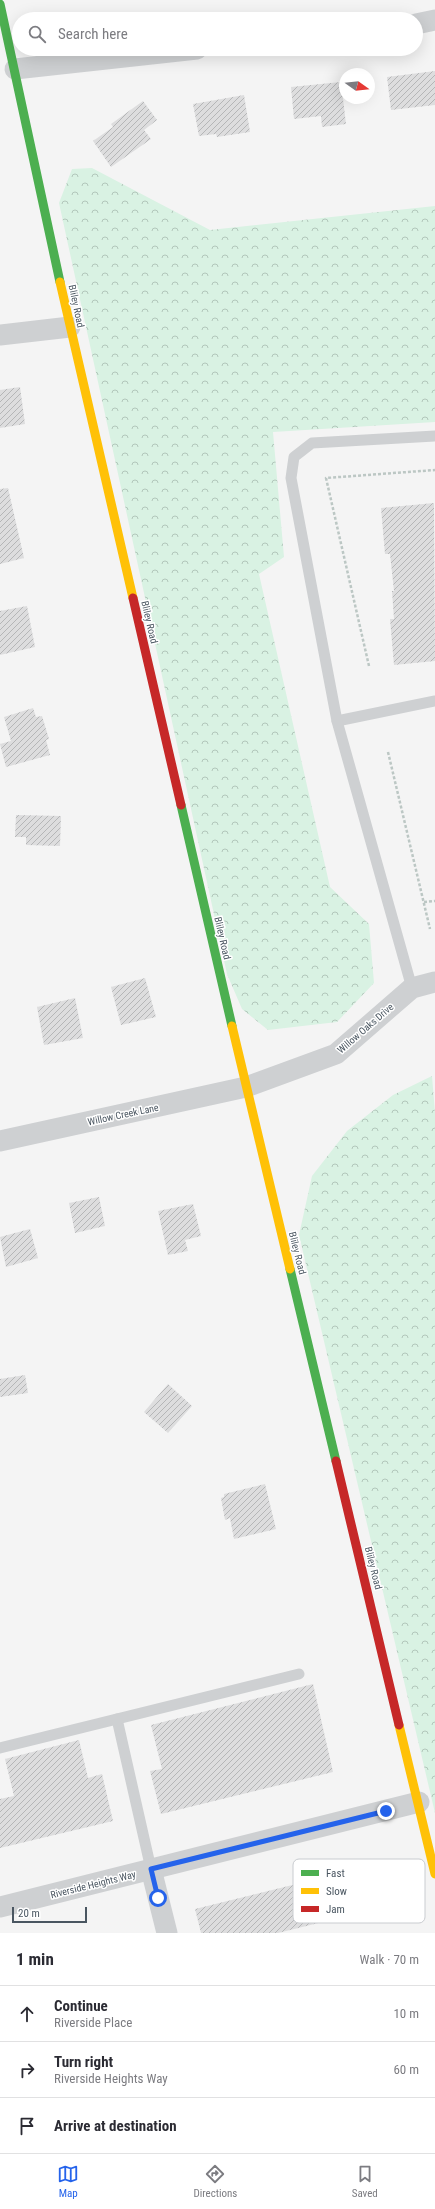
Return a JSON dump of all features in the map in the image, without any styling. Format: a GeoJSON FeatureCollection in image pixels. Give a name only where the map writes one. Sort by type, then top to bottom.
{"type":"FeatureCollection","features":[{"type":"Feature","properties":{"kind":"street","name":"Bliley Road"},"geometry":{"type":"LineString","coordinates":[[0,4],[70,326],[246,1087],[419,1802],[435,1874]]}},
{"type":"Feature","properties":{"kind":"street"},"geometry":{"type":"LineString","coordinates":[[423,23],[435,20]]}},
{"type":"Feature","properties":{"kind":"street"},"geometry":{"type":"LineString","coordinates":[[15,69],[133,56]]}},
{"type":"Feature","properties":{"kind":"street"},"geometry":{"type":"LineString","coordinates":[[0,335],[70,326]]}},
{"type":"Feature","properties":{"kind":"street","name":"Willow Oaks Drive"},"geometry":{"type":"LineString","coordinates":[[246,1087],[336,1054],[412,988],[435,982]]}},
{"type":"Feature","properties":{"kind":"street","name":"Willow Creek Lane"},"geometry":{"type":"LineString","coordinates":[[0,1141],[246,1087]]}},
{"type":"Feature","properties":{"kind":"street","name":"Riverside Heights Way"},"geometry":{"type":"LineString","coordinates":[[0,1907],[419,1802]]}},
{"type":"Feature","properties":{"kind":"street"},"geometry":{"type":"LineString","coordinates":[[151,1869],[166,1933]]}},
{"type":"Feature","properties":{"kind":"lane"},"geometry":{"type":"LineString","coordinates":[[412,988],[336,721],[290,478],[294,457],[312,443],[435,436]]}},
{"type":"Feature","properties":{"kind":"lane"},"geometry":{"type":"LineString","coordinates":[[336,721],[435,701]]}},
{"type":"Feature","properties":{"kind":"lane"},"geometry":{"type":"LineString","coordinates":[[0,1748],[299,1674]]}},
{"type":"Feature","properties":{"kind":"lane"},"geometry":{"type":"LineString","coordinates":[[117,1719],[151,1869]]}},
{"type":"Feature","properties":{"kind":"path"},"geometry":{"type":"LineString","coordinates":[[369,666],[326,478],[435,470]]}},
{"type":"Feature","properties":{"kind":"path"},"geometry":{"type":"LineString","coordinates":[[388,752],[430,929]]}},
{"type":"Feature","properties":{"kind":"path"},"geometry":{"type":"LineString","coordinates":[[423,902],[435,901]]}},
{"type":"Feature","properties":{"kind":"green space"},"geometry":{"type":"Polygon","coordinates":[[[92,168],[210,230],[435,206],[435,422],[273,432],[284,557],[259,574],[330,887],[369,924],[374,983],[337,1022],[268,1030],[242,1009],[227,974],[59,203],[72,169],[92,168]]]}},
{"type":"Feature","properties":{"kind":"green space"},"geometry":{"type":"Polygon","coordinates":[[[432,1076],[435,1113],[435,1813],[299,1235],[312,1176],[347,1131],[393,1095],[432,1076]]]}},
{"type":"Feature","properties":{"kind":"building"},"geometry":{"type":"Polygon","coordinates":[[[435,71],[435,105],[391,110],[387,77],[435,71]]]}},
{"type":"Feature","properties":{"kind":"building"},"geometry":{"type":"Polygon","coordinates":[[[339,82],[339,104],[344,104],[346,124],[322,127],[321,116],[294,119],[291,87],[339,82]]]}},
{"type":"Feature","properties":{"kind":"building"},"geometry":{"type":"Polygon","coordinates":[[[244,95],[250,132],[217,137],[216,134],[199,136],[193,104],[244,95]]]}},
{"type":"Feature","properties":{"kind":"building"},"geometry":{"type":"Polygon","coordinates":[[[143,101],[157,120],[144,130],[151,139],[111,167],[93,141],[113,127],[111,124],[143,101]]]}},
{"type":"Feature","properties":{"kind":"building"},"geometry":{"type":"Polygon","coordinates":[[[20,387],[25,424],[0,428],[0,390],[20,387]]]}},
{"type":"Feature","properties":{"kind":"building"},"geometry":{"type":"Polygon","coordinates":[[[8,488],[24,558],[0,564],[0,489],[8,488]]]}},
{"type":"Feature","properties":{"kind":"building"},"geometry":{"type":"Polygon","coordinates":[[[434,503],[435,661],[394,665],[390,619],[394,619],[392,591],[394,591],[390,554],[385,554],[381,508],[434,503]]]}},
{"type":"Feature","properties":{"kind":"building"},"geometry":{"type":"Polygon","coordinates":[[[27,606],[35,647],[0,655],[0,611],[27,606]]]}},
{"type":"Feature","properties":{"kind":"building"},"geometry":{"type":"Polygon","coordinates":[[[33,708],[36,717],[42,716],[49,739],[46,740],[50,755],[6,767],[0,744],[11,741],[4,717],[33,708]]]}},
{"type":"Feature","properties":{"kind":"building"},"geometry":{"type":"Polygon","coordinates":[[[16,815],[61,816],[60,846],[26,845],[26,837],[15,837],[16,815]]]}},
{"type":"Feature","properties":{"kind":"building"},"geometry":{"type":"Polygon","coordinates":[[[145,978],[156,1017],[121,1025],[111,987],[145,978]]]}},
{"type":"Feature","properties":{"kind":"building"},"geometry":{"type":"Polygon","coordinates":[[[75,998],[83,1038],[44,1045],[37,1007],[75,998]]]}},
{"type":"Feature","properties":{"kind":"building"},"geometry":{"type":"Polygon","coordinates":[[[99,1197],[105,1226],[75,1233],[69,1203],[99,1197]]]}},
{"type":"Feature","properties":{"kind":"building"},"geometry":{"type":"Polygon","coordinates":[[[193,1204],[201,1236],[185,1240],[188,1251],[168,1255],[158,1211],[193,1204]]]}},
{"type":"Feature","properties":{"kind":"building"},"geometry":{"type":"Polygon","coordinates":[[[30,1229],[38,1258],[6,1267],[0,1237],[30,1229]]]}},
{"type":"Feature","properties":{"kind":"building"},"geometry":{"type":"Polygon","coordinates":[[[25,1375],[28,1393],[0,1397],[0,1379],[25,1375]]]}},
{"type":"Feature","properties":{"kind":"building"},"geometry":{"type":"Polygon","coordinates":[[[168,1384],[192,1406],[168,1433],[144,1412],[168,1384]]]}},
{"type":"Feature","properties":{"kind":"building"},"geometry":{"type":"Polygon","coordinates":[[[265,1484],[276,1529],[234,1539],[230,1518],[225,1520],[221,1498],[224,1497],[224,1494],[265,1484]]]}},
{"type":"Feature","properties":{"kind":"building"},"geometry":{"type":"Polygon","coordinates":[[[313,1684],[333,1772],[161,1814],[150,1771],[162,1769],[151,1725],[313,1684]]]}},
{"type":"Feature","properties":{"kind":"building"},"geometry":{"type":"Polygon","coordinates":[[[79,1740],[88,1778],[102,1774],[113,1821],[0,1848],[0,1799],[14,1796],[5,1759],[79,1740]]]}},
{"type":"Feature","properties":{"kind":"building"},"geometry":{"type":"Polygon","coordinates":[[[293,1885],[293,1923],[318,1923],[278,1933],[201,1933],[195,1909],[293,1885]]]}},
{"type":"Feature","properties":{"kind":"traffic: fast"},"geometry":{"type":"LineString","coordinates":[[0,4],[60,282]]}},
{"type":"Feature","properties":{"kind":"traffic: fast"},"geometry":{"type":"LineString","coordinates":[[181,805],[232,1026]]}},
{"type":"Feature","properties":{"kind":"traffic: fast"},"geometry":{"type":"LineString","coordinates":[[290,1269],[336,1461]]}},
{"type":"Feature","properties":{"kind":"traffic: slow"},"geometry":{"type":"LineString","coordinates":[[60,282],[133,598]]}},
{"type":"Feature","properties":{"kind":"traffic: slow"},"geometry":{"type":"LineString","coordinates":[[232,1026],[290,1269]]}},
{"type":"Feature","properties":{"kind":"traffic: slow"},"geometry":{"type":"LineString","coordinates":[[399,1725],[435,1874]]}},
{"type":"Feature","properties":{"kind":"traffic: jam"},"geometry":{"type":"LineString","coordinates":[[133,598],[181,805]]}},
{"type":"Feature","properties":{"kind":"traffic: jam"},"geometry":{"type":"LineString","coordinates":[[336,1461],[399,1725]]}},
{"type":"Feature","properties":{"kind":"route"},"geometry":{"type":"LineString","coordinates":[[158,1898],[151,1869],[386,1811]]}}]}
